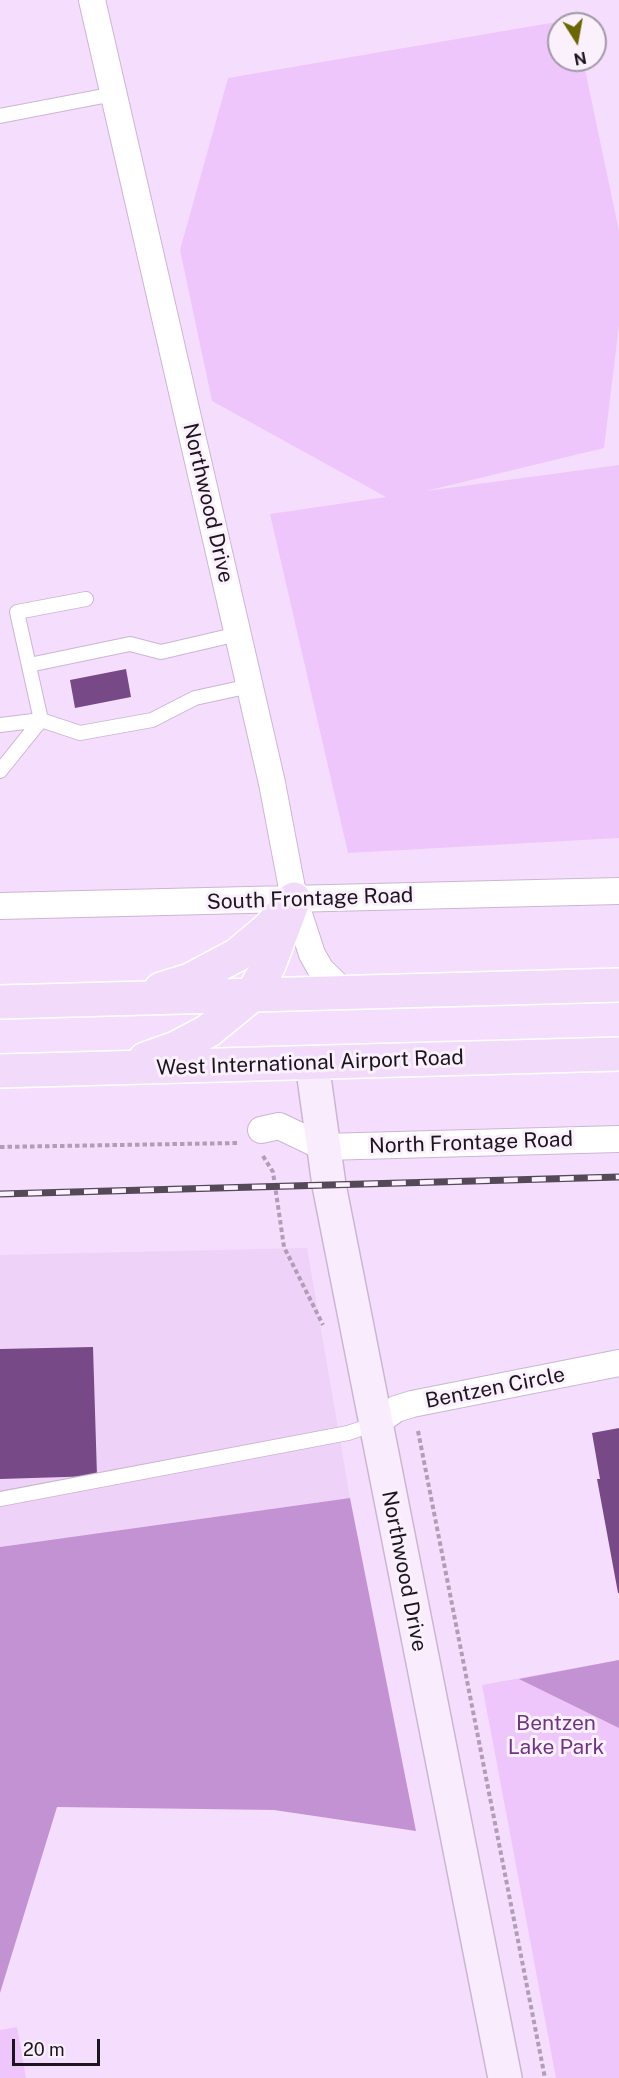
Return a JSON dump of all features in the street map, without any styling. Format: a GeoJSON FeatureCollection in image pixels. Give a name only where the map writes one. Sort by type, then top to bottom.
{"type":"FeatureCollection","features":[{"type":"Feature","properties":{"kind":"main road"},"geometry":{"type":"LineString","coordinates":[[112,1069],[159,1056],[193,1040],[224,1019],[251,996],[272,957],[294,899]]}},
{"type":"Feature","properties":{"kind":"main road"},"geometry":{"type":"LineString","coordinates":[[91,999],[155,990],[208,972],[254,942],[294,899]]}},
{"type":"Feature","properties":{"kind":"main road"},"geometry":{"type":"LineString","coordinates":[[0,1002],[619,986]]}},
{"type":"Feature","properties":{"kind":"main road","name":"West International Airport Road"},"geometry":{"type":"LineString","coordinates":[[0,1071],[619,1054]]}},
{"type":"Feature","properties":{"kind":"street","name":"Northwood Drive"},"geometry":{"type":"LineString","coordinates":[[92,0],[280,819],[294,899],[312,954],[321,970],[345,993]]}},
{"type":"Feature","properties":{"kind":"street","name":"South Frontage Road"},"geometry":{"type":"LineString","coordinates":[[0,906],[619,891]]}},
{"type":"Feature","properties":{"kind":"street","name":"Northwood Drive"},"geometry":{"type":"LineString","coordinates":[[312,1063],[331,1196],[505,2078]]}},
{"type":"Feature","properties":{"kind":"street"},"geometry":{"type":"LineString","coordinates":[[258,1140],[279,1126],[323,1147]]}},
{"type":"Feature","properties":{"kind":"street","name":"North Frontage Road"},"geometry":{"type":"LineString","coordinates":[[323,1147],[619,1139]]}},
{"type":"Feature","properties":{"kind":"street","name":"Bentzen Circle"},"geometry":{"type":"LineString","coordinates":[[375,1424],[396,1409],[412,1404],[619,1363]]}},
{"type":"Feature","properties":{"kind":"lane"},"geometry":{"type":"LineString","coordinates":[[0,116],[114,94]]}},
{"type":"Feature","properties":{"kind":"lane"},"geometry":{"type":"LineString","coordinates":[[41,720],[17,612],[86,599]]}},
{"type":"Feature","properties":{"kind":"lane"},"geometry":{"type":"LineString","coordinates":[[28,664],[130,644],[161,652],[238,634]]}},
{"type":"Feature","properties":{"kind":"lane"},"geometry":{"type":"LineString","coordinates":[[0,725],[41,720],[80,733],[152,720],[195,698],[250,686]]}},
{"type":"Feature","properties":{"kind":"lane"},"geometry":{"type":"LineString","coordinates":[[0,771],[41,720]]}},
{"type":"Feature","properties":{"kind":"lane"},"geometry":{"type":"LineString","coordinates":[[0,1499],[348,1433],[375,1424]]}},
{"type":"Feature","properties":{"kind":"path"},"geometry":{"type":"LineString","coordinates":[[258,1140],[262,1153],[273,1172],[284,1247],[328,1335]]}},
{"type":"Feature","properties":{"kind":"path"},"geometry":{"type":"LineString","coordinates":[[0,1147],[239,1143]]}},
{"type":"Feature","properties":{"kind":"path"},"geometry":{"type":"LineString","coordinates":[[412,1404],[545,2078]]}},
{"type":"Feature","properties":{"kind":"shaded area"},"geometry":{"type":"Polygon","coordinates":[[[307,1248],[350,1498],[0,1547],[0,1255],[307,1248]]]}},
{"type":"Feature","properties":{"kind":"shaded area"},"geometry":{"type":"Polygon","coordinates":[[[350,1498],[416,1831],[274,1810],[57,1807],[0,1993],[0,1547],[350,1498]]]}},
{"type":"Feature","properties":{"kind":"shaded area"},"geometry":{"type":"Polygon","coordinates":[[[619,1660],[619,1728],[519,1679],[619,1660]]]}},
{"type":"Feature","properties":{"kind":"green space"},"geometry":{"type":"Polygon","coordinates":[[[547,24],[547,72],[586,72],[619,231],[619,326],[604,448],[426,491],[619,465],[619,838],[348,853],[270,514],[386,497],[212,401],[180,250],[228,78],[547,24]]]}},
{"type":"Feature","properties":{"kind":"green space","name":"Bentzen Lake Park"},"geometry":{"type":"Polygon","coordinates":[[[619,1660],[619,2078],[556,2078],[482,1685],[619,1660]]]}},
{"type":"Feature","properties":{"kind":"green space"},"geometry":{"type":"Polygon","coordinates":[[[17,2027],[26,2078],[0,2078],[0,2030],[17,2027]]]}},
{"type":"Feature","properties":{"kind":"building"},"geometry":{"type":"Polygon","coordinates":[[[126,669],[131,697],[75,708],[70,680],[126,669]]]}},
{"type":"Feature","properties":{"kind":"building"},"geometry":{"type":"Polygon","coordinates":[[[93,1347],[97,1476],[0,1479],[0,1349],[93,1347]]]}},
{"type":"Feature","properties":{"kind":"building"},"geometry":{"type":"Polygon","coordinates":[[[619,1428],[618,1593],[597,1479],[600,1479],[592,1433],[619,1428]]]}},
{"type":"Feature","properties":{"kind":"railway"},"geometry":{"type":"LineString","coordinates":[[0,1194],[619,1177]]}}]}
